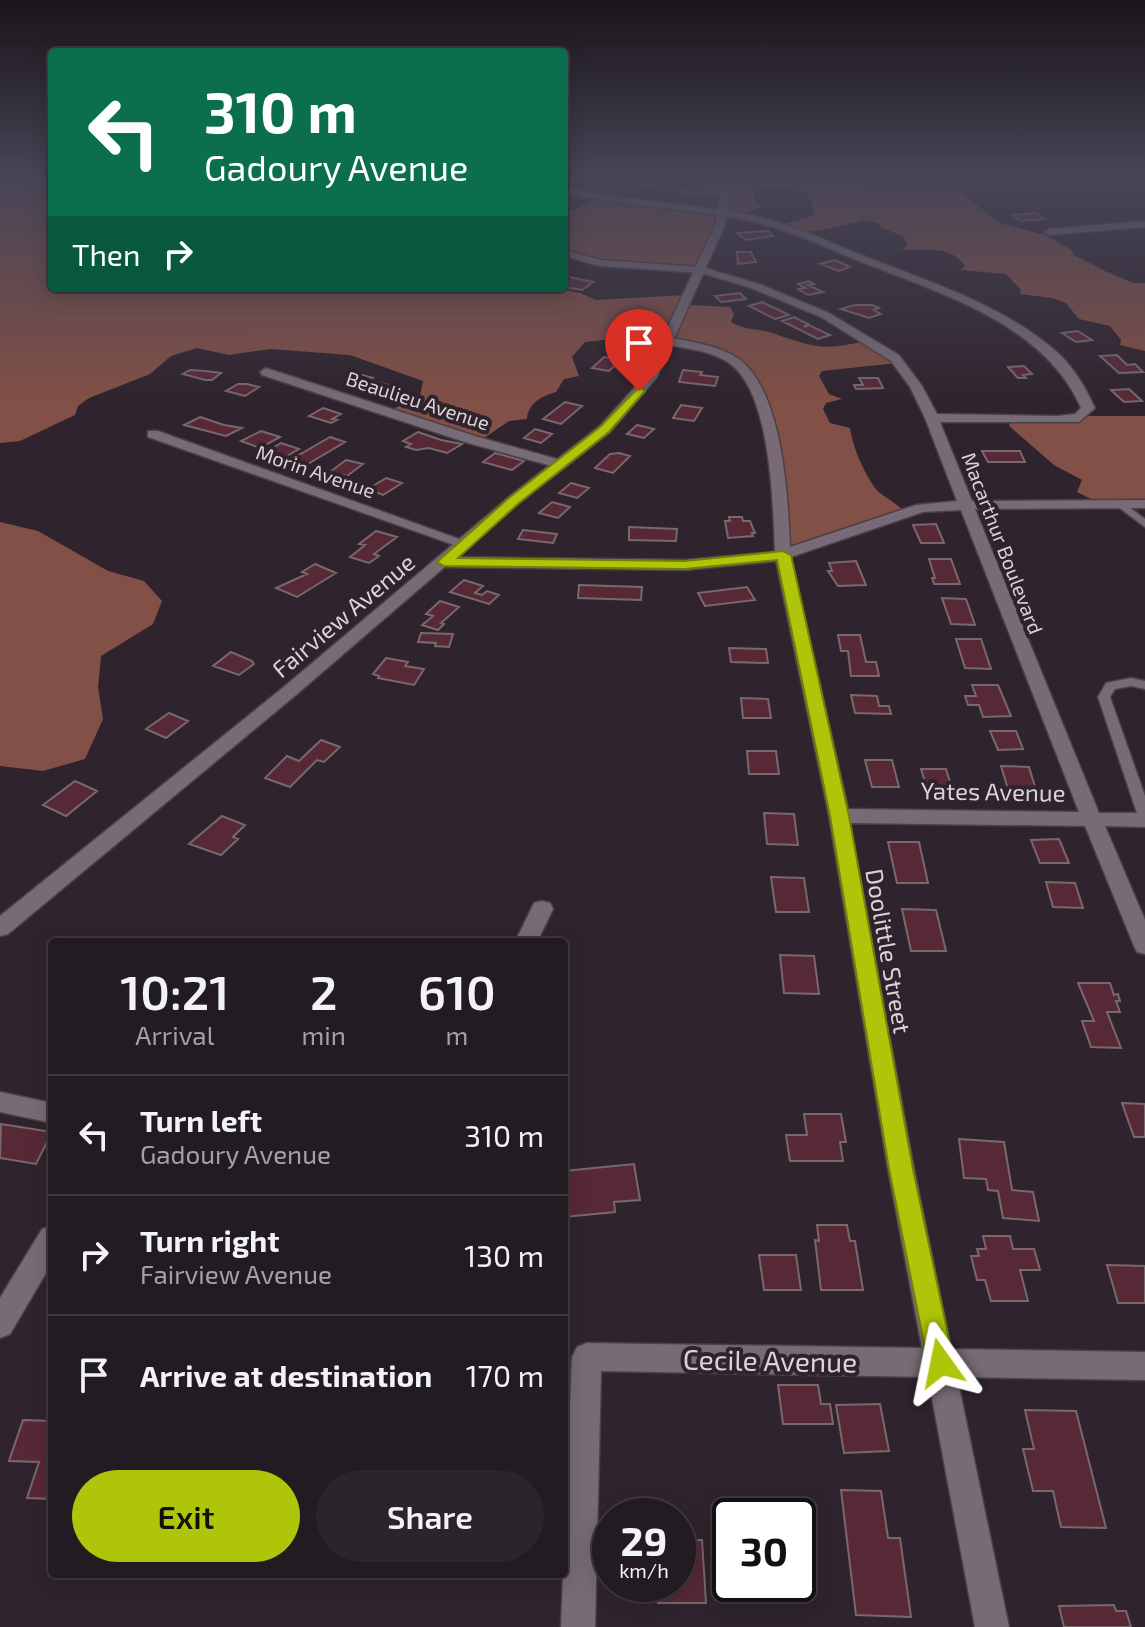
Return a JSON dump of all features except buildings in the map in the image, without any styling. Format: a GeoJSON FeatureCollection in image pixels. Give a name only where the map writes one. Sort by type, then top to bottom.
{"type":"FeatureCollection","features":[{"type":"Feature","properties":{"kind":"street","name":"Fairview Avenue"},"geometry":{"type":"LineString","coordinates":[[0,928],[605,429],[651,377],[710,252]]}},
{"type":"Feature","properties":{"kind":"street"},"geometry":{"type":"LineString","coordinates":[[844,252],[954,295],[1009,323],[1042,346],[1069,371],[1085,395],[1088,408],[1079,418],[1057,420],[932,418]]}},
{"type":"Feature","properties":{"kind":"street","name":"Macarthur Boulevard"},"geometry":{"type":"LineString","coordinates":[[568,254],[600,263],[702,270],[755,286],[825,315],[895,358],[916,386],[932,418],[1090,818],[1145,946]]}},
{"type":"Feature","properties":{"kind":"street","name":"Doolittle Street"},"geometry":{"type":"LineString","coordinates":[[668,341],[708,349],[734,361],[752,379],[771,434],[778,474],[783,555],[839,816],[901,1169],[992,1627]]}},
{"type":"Feature","properties":{"kind":"street","name":"Beaulieu Avenue"},"geometry":{"type":"LineString","coordinates":[[266,372],[473,440],[559,464]]}},
{"type":"Feature","properties":{"kind":"street","name":"Morin Avenue"},"geometry":{"type":"LineString","coordinates":[[153,434],[465,544]]}},
{"type":"Feature","properties":{"kind":"street"},"geometry":{"type":"LineString","coordinates":[[444,562],[685,565],[783,555],[921,508],[1145,504]]}},
{"type":"Feature","properties":{"kind":"street","name":"Yates Avenue"},"geometry":{"type":"LineString","coordinates":[[839,816],[1145,818]]}},
{"type":"Feature","properties":{"kind":"street"},"geometry":{"type":"LineString","coordinates":[[528,938],[542,909]]}},
{"type":"Feature","properties":{"kind":"street"},"geometry":{"type":"LineString","coordinates":[[0,1102],[48,1112]]}},
{"type":"Feature","properties":{"kind":"street"},"geometry":{"type":"LineString","coordinates":[[0,1324],[48,1245]]}},
{"type":"Feature","properties":{"kind":"street","name":"Cecile Avenue"},"geometry":{"type":"LineString","coordinates":[[578,1627],[587,1357],[1145,1366]]}},
{"type":"Feature","properties":{"kind":"lane"},"geometry":{"type":"LineString","coordinates":[[1121,504],[1145,524]]}},
{"type":"Feature","properties":{"kind":"lane"},"geometry":{"type":"LineString","coordinates":[[1145,685],[1131,682],[1110,686],[1104,697],[1145,818]]}},
{"type":"Feature","properties":{"kind":"shaded area"},"geometry":{"type":"Polygon","coordinates":[[[0,252],[48,252],[48,292],[568,291],[596,300],[686,295],[689,305],[730,307],[734,314],[731,322],[737,325],[811,345],[831,347],[869,340],[897,363],[822,371],[819,376],[829,394],[842,399],[826,403],[823,409],[830,423],[850,428],[856,451],[877,491],[905,512],[785,551],[782,507],[751,377],[711,349],[622,338],[585,342],[572,357],[579,376],[564,379],[556,392],[537,401],[527,419],[509,421],[481,440],[389,411],[420,396],[423,381],[350,355],[270,349],[229,355],[197,348],[171,356],[150,374],[89,398],[78,406],[75,415],[20,441],[0,443],[0,252]]]}},
{"type":"Feature","properties":{"kind":"shaded area"},"geometry":{"type":"Polygon","coordinates":[[[568,252],[709,252],[702,269],[616,263],[568,252]]]}},
{"type":"Feature","properties":{"kind":"shaded area"},"geometry":{"type":"Polygon","coordinates":[[[945,252],[1072,252],[1133,283],[1145,283],[1145,351],[1120,345],[1121,340],[1110,326],[1079,319],[1066,303],[1020,294],[1021,290],[1006,274],[961,270],[965,266],[959,259],[945,252]]]}},
{"type":"Feature","properties":{"kind":"shaded area"},"geometry":{"type":"Polygon","coordinates":[[[1145,416],[1145,503],[1101,504],[1077,492],[1082,480],[1054,465],[1009,426],[1011,419],[1145,416]]]}},
{"type":"Feature","properties":{"kind":"shaded area"},"geometry":{"type":"Polygon","coordinates":[[[0,522],[38,531],[108,571],[144,581],[162,601],[153,624],[101,656],[98,687],[103,719],[85,759],[43,771],[0,766],[0,522]]]}},
{"type":"Feature","properties":{"kind":"route"},"geometry":{"type":"LineString","coordinates":[[639,391],[605,429],[514,500],[444,562],[685,565],[783,555],[839,816],[901,1169],[941,1363]]}}]}
